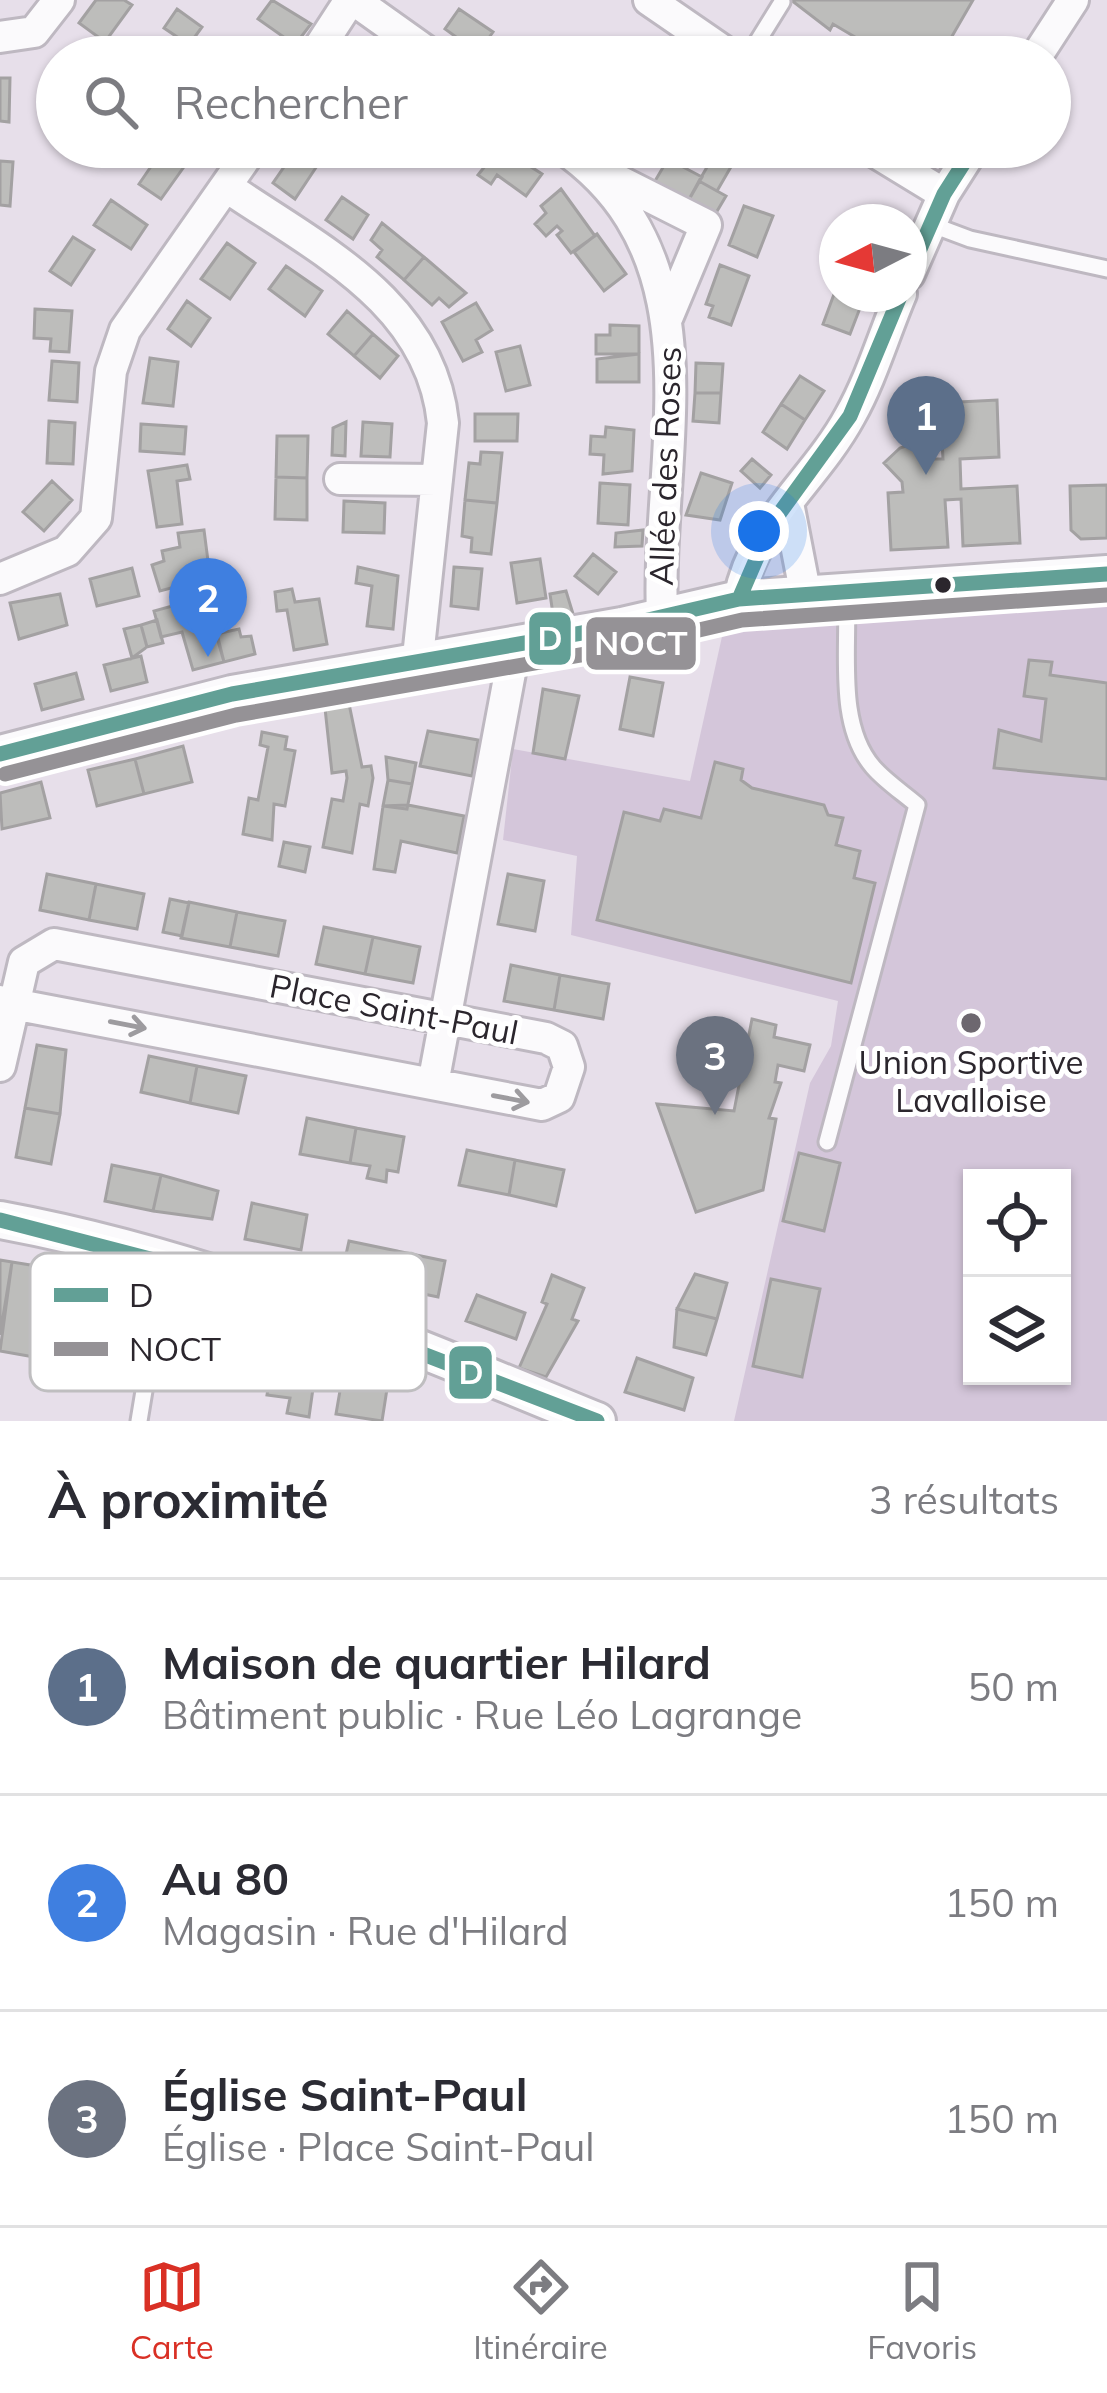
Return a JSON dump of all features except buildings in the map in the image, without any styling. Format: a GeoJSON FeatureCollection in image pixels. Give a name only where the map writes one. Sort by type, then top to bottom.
{"type":"FeatureCollection","features":[{"type":"Feature","properties":{"kind":"street"},"geometry":{"type":"LineString","coordinates":[[0,37],[34,32],[59,0]]}},
{"type":"Feature","properties":{"kind":"street"},"geometry":{"type":"LineString","coordinates":[[327,36],[352,0],[404,36]]}},
{"type":"Feature","properties":{"kind":"street"},"geometry":{"type":"LineString","coordinates":[[649,0],[702,36]]}},
{"type":"Feature","properties":{"kind":"street"},"geometry":{"type":"LineString","coordinates":[[1050,36],[1073,0]]}},
{"type":"Feature","properties":{"kind":"street"},"geometry":{"type":"LineString","coordinates":[[0,579],[67,551],[96,518],[111,371],[125,330],[240,168]]}},
{"type":"Feature","properties":{"kind":"street","name":"Allée des Roses"},"geometry":{"type":"LineString","coordinates":[[590,168],[621,205],[653,261],[668,316],[671,371],[662,616]]}},
{"type":"Feature","properties":{"kind":"street","name":"Allée des Roses"},"geometry":{"type":"LineString","coordinates":[[592,168],[706,225],[668,316]]}},
{"type":"Feature","properties":{"kind":"street"},"geometry":{"type":"LineString","coordinates":[[901,168],[944,194]]}},
{"type":"Feature","properties":{"kind":"street"},"geometry":{"type":"LineString","coordinates":[[927,229],[961,168]]}},
{"type":"Feature","properties":{"kind":"street"},"geometry":{"type":"LineString","coordinates":[[227,187],[392,305],[422,344],[440,388],[443,423],[418,658]]}},
{"type":"Feature","properties":{"kind":"street"},"geometry":{"type":"LineString","coordinates":[[739,599],[744,568],[762,530],[850,417],[894,312]]}},
{"type":"Feature","properties":{"kind":"street"},"geometry":{"type":"LineString","coordinates":[[340,479],[437,480]]}},
{"type":"Feature","properties":{"kind":"street"},"geometry":{"type":"LineString","coordinates":[[788,502],[805,591]]}},
{"type":"Feature","properties":{"kind":"street"},"geometry":{"type":"LineString","coordinates":[[0,754],[232,694],[418,658],[515,646],[739,599],[846,588],[1107,574]]}},
{"type":"Feature","properties":{"kind":"street"},"geometry":{"type":"LineString","coordinates":[[434,1084],[515,646]]}},
{"type":"Feature","properties":{"kind":"street","name":"Place Saint-Paul"},"geometry":{"type":"LineString","coordinates":[[54,944],[446,1021],[546,1038],[562,1046],[569,1067],[566,1086],[559,1097],[542,1105],[7,1002],[24,962],[54,944]]}},
{"type":"Feature","properties":{"kind":"street"},"geometry":{"type":"LineString","coordinates":[[0,1066],[7,1002]]}},
{"type":"Feature","properties":{"kind":"street"},"geometry":{"type":"LineString","coordinates":[[0,1220],[153,1253]]}},
{"type":"Feature","properties":{"kind":"street"},"geometry":{"type":"LineString","coordinates":[[426,1349],[597,1421]]}},
{"type":"Feature","properties":{"kind":"lane"},"geometry":{"type":"LineString","coordinates":[[761,36],[782,2]]}},
{"type":"Feature","properties":{"kind":"lane"},"geometry":{"type":"LineString","coordinates":[[929,224],[970,239],[1107,268]]}},
{"type":"Feature","properties":{"kind":"lane"},"geometry":{"type":"LineString","coordinates":[[827,1142],[917,805],[873,768],[854,739],[847,698],[851,648],[846,588]]}},
{"type":"Feature","properties":{"kind":"lane"},"geometry":{"type":"LineString","coordinates":[[140,1421],[145,1391]]}},
{"type":"Feature","properties":{"kind":"shaded area","name":"Union Sportive Lavalloise"},"geometry":{"type":"Polygon","coordinates":[[[1107,597],[1107,1421],[734,1421],[810,1083],[831,1046],[838,1001],[571,935],[577,856],[503,840],[513,749],[690,781],[723,632],[1107,597]]]}},
{"type":"Feature","properties":{"kind":"transit line","name":"D"},"geometry":{"type":"LineString","coordinates":[[927,233],[961,168]]}},
{"type":"Feature","properties":{"kind":"transit line","name":"D"},"geometry":{"type":"LineString","coordinates":[[739,599],[771,525],[850,416],[893,312]]}},
{"type":"Feature","properties":{"kind":"transit line","name":"D"},"geometry":{"type":"LineString","coordinates":[[0,754],[232,694],[622,626],[739,599],[1107,574]]}},
{"type":"Feature","properties":{"kind":"transit line","name":"NOCT"},"geometry":{"type":"LineString","coordinates":[[5,774],[236,715],[626,647],[742,620],[1107,595]]}},
{"type":"Feature","properties":{"kind":"transit line","name":"D"},"geometry":{"type":"LineString","coordinates":[[0,1220],[127,1253]]}},
{"type":"Feature","properties":{"kind":"transit line","name":"D"},"geometry":{"type":"LineString","coordinates":[[426,1355],[597,1421]]}},
{"type":"Feature","properties":{"kind":"place","name":"Maison de quartier Hilard"},"geometry":{"type":"Point","coordinates":[926,475]}},
{"type":"Feature","properties":{"kind":"place","name":"Au 80"},"geometry":{"type":"Point","coordinates":[208,657]}},
{"type":"Feature","properties":{"kind":"place","name":"Union Sportive Lavalloise"},"geometry":{"type":"Point","coordinates":[971,1023]}},
{"type":"Feature","properties":{"kind":"place","name":"Église Saint-Paul"},"geometry":{"type":"Point","coordinates":[715,1115]}}]}
